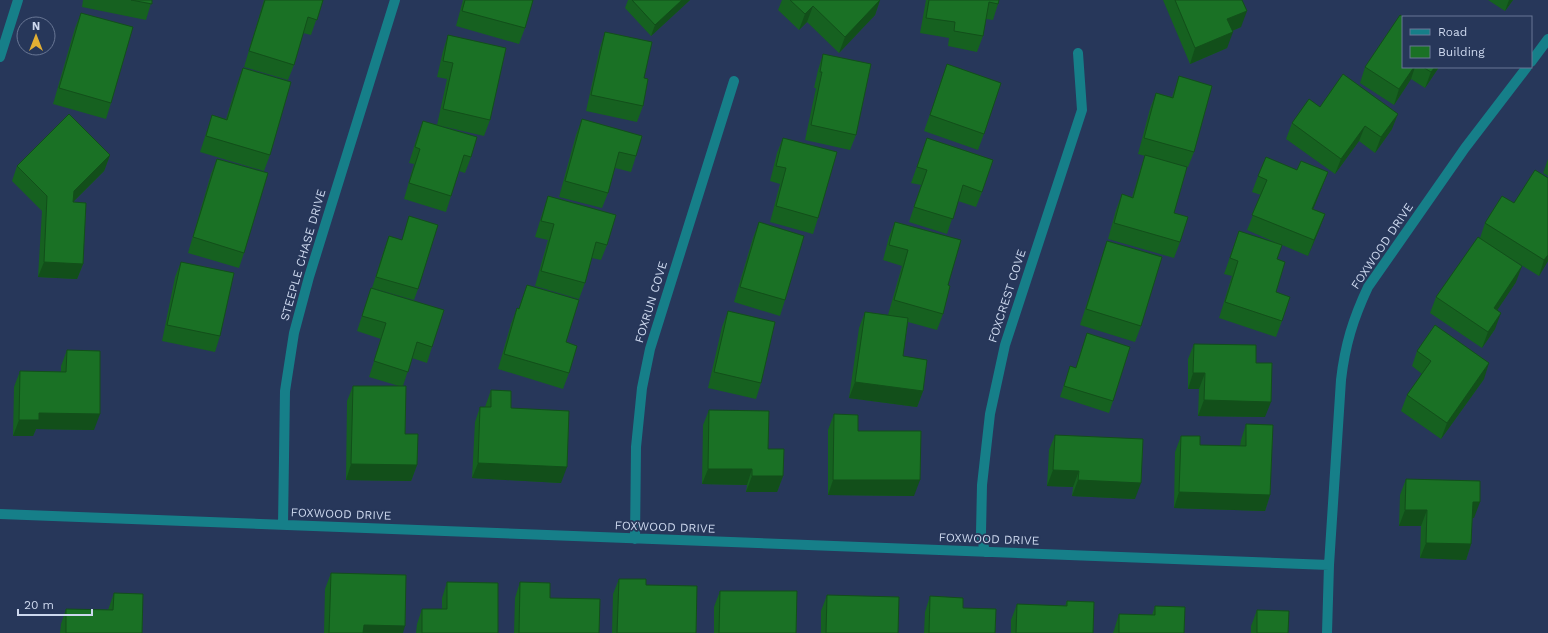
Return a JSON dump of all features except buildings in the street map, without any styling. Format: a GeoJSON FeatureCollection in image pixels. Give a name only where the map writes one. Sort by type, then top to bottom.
{"type":"FeatureCollection","features":[{"type":"Feature","properties":{"kind":"street"},"geometry":{"type":"LineString","coordinates":[[0,57],[18,0]]}},
{"type":"Feature","properties":{"kind":"street","name":"STEEPLE CHASE DRIVE"},"geometry":{"type":"LineString","coordinates":[[283,525],[285,391],[294,333],[309,276],[395,0]]}},
{"type":"Feature","properties":{"kind":"street"},"geometry":{"type":"LineString","coordinates":[[1532,61],[1548,39]]}},
{"type":"Feature","properties":{"kind":"street","name":"FOXCREST COVE"},"geometry":{"type":"LineString","coordinates":[[984,552],[981,532],[982,485],[990,414],[1005,344],[1082,110],[1078,53]]}},
{"type":"Feature","properties":{"kind":"street","name":"FOXWOOD DRIVE"},"geometry":{"type":"LineString","coordinates":[[1327,633],[1329,566],[1340,380],[1344,352],[1356,312],[1368,287],[1465,148],[1526,68]]}},
{"type":"Feature","properties":{"kind":"street","name":"FOXRUN COVE"},"geometry":{"type":"LineString","coordinates":[[635,539],[636,447],[642,388],[650,350],[734,81]]}},
{"type":"Feature","properties":{"kind":"street","name":"FOXWOOD DRIVE"},"geometry":{"type":"LineString","coordinates":[[0,514],[1329,566]]}}]}
